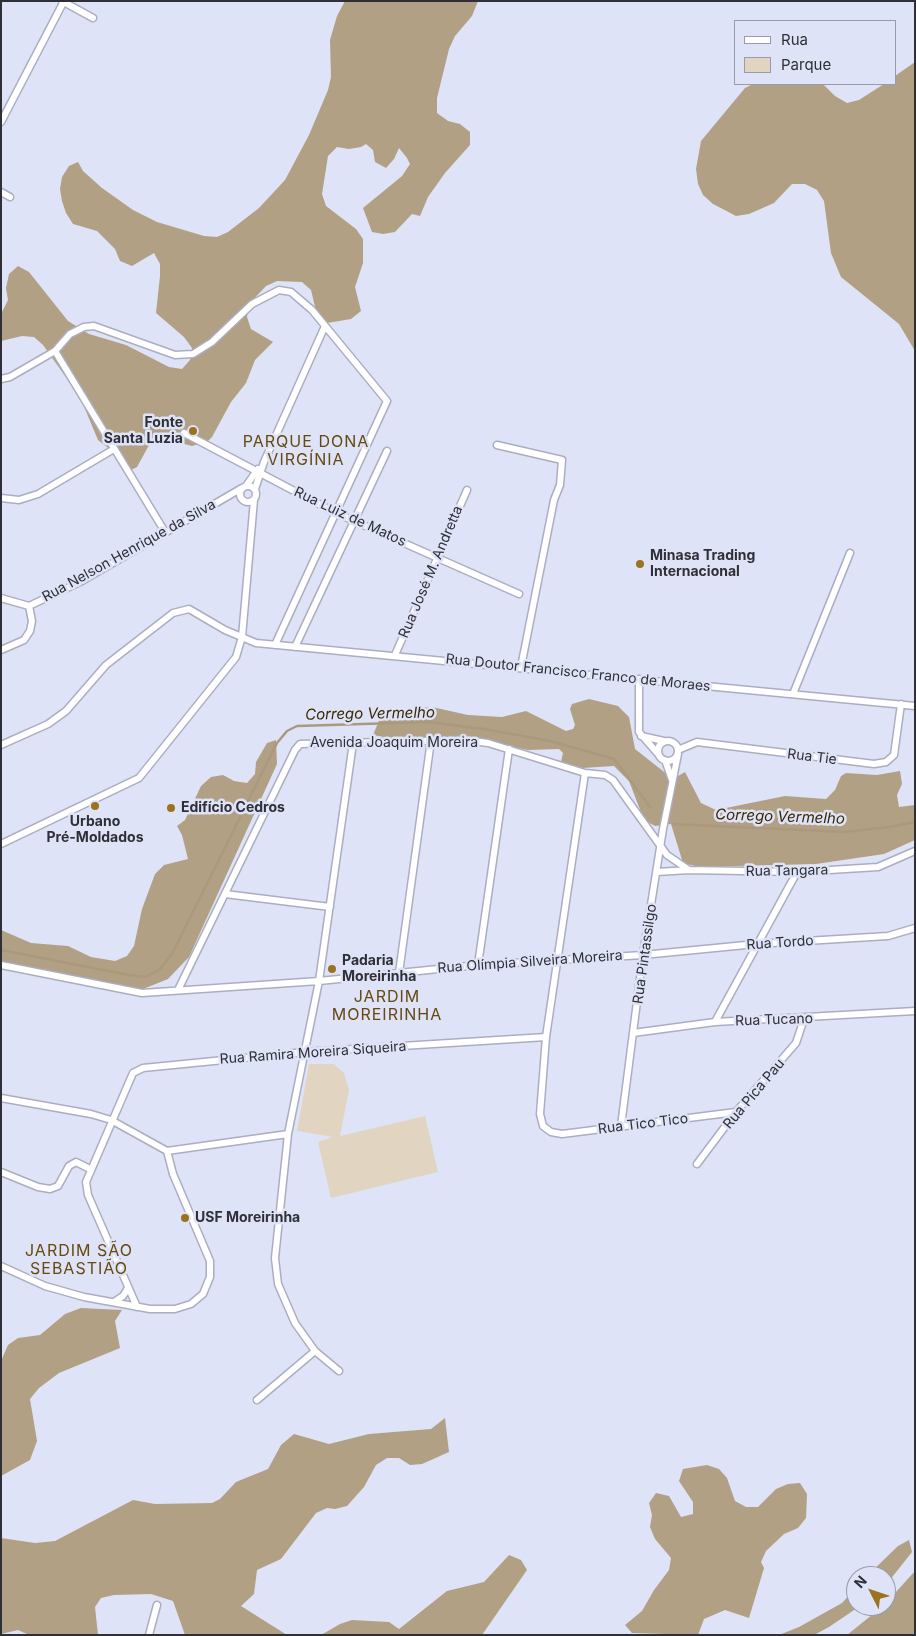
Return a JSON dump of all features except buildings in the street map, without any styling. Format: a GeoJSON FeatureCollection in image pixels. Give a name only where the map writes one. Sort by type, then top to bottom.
{"type":"FeatureCollection","features":[{"type":"Feature","properties":{"kind":"street"},"geometry":{"type":"LineString","coordinates":[[1,122],[63,2],[93,18]]}},
{"type":"Feature","properties":{"kind":"street"},"geometry":{"type":"LineString","coordinates":[[1,192],[10,197]]}},
{"type":"Feature","properties":{"kind":"street"},"geometry":{"type":"LineString","coordinates":[[1,379],[10,377],[55,351],[70,334],[84,327],[94,326],[175,355],[194,354],[212,342],[252,304],[279,290],[290,292],[300,299],[387,401],[275,645]]}},
{"type":"Feature","properties":{"kind":"street"},"geometry":{"type":"LineString","coordinates":[[1,844],[40,827],[138,778],[236,657],[242,637],[252,518],[259,472],[325,326]]}},
{"type":"Feature","properties":{"kind":"street"},"geometry":{"type":"LineString","coordinates":[[55,351],[165,532]]}},
{"type":"Feature","properties":{"kind":"street","name":"Rua Luiz de Matos"},"geometry":{"type":"LineString","coordinates":[[184,433],[336,513],[519,594]]}},
{"type":"Feature","properties":{"kind":"street"},"geometry":{"type":"LineString","coordinates":[[497,445],[562,460],[560,485],[554,500],[521,667]]}},
{"type":"Feature","properties":{"kind":"street"},"geometry":{"type":"LineString","coordinates":[[1,498],[19,500],[38,494],[114,449]]}},
{"type":"Feature","properties":{"kind":"street"},"geometry":{"type":"LineString","coordinates":[[295,647],[387,451]]}},
{"type":"Feature","properties":{"kind":"street"},"geometry":{"type":"LineString","coordinates":[[252,518],[247,502],[241,498],[244,487],[259,472]]}},
{"type":"Feature","properties":{"kind":"street"},"geometry":{"type":"LineString","coordinates":[[244,487],[255,489]]}},
{"type":"Feature","properties":{"kind":"street","name":"Rua Nelson Henrique da Silva"},"geometry":{"type":"LineString","coordinates":[[29,606],[80,582],[244,487]]}},
{"type":"Feature","properties":{"kind":"street","name":"Rua José M. Andretta"},"geometry":{"type":"LineString","coordinates":[[395,655],[467,490]]}},
{"type":"Feature","properties":{"kind":"street","name":"Rua Nelson Henrique da Silva"},"geometry":{"type":"LineString","coordinates":[[229,496],[241,498]]}},
{"type":"Feature","properties":{"kind":"street"},"geometry":{"type":"LineString","coordinates":[[247,502],[254,500]]}},
{"type":"Feature","properties":{"kind":"street"},"geometry":{"type":"LineString","coordinates":[[793,694],[850,553]]}},
{"type":"Feature","properties":{"kind":"street"},"geometry":{"type":"LineString","coordinates":[[1,598],[29,606],[32,620],[30,631],[24,640],[1,650]]}},
{"type":"Feature","properties":{"kind":"street","name":"Rua Doutor Francisco Franco de Moraes"},"geometry":{"type":"LineString","coordinates":[[1,745],[48,724],[66,711],[106,665],[173,613],[189,608],[256,643],[915,706]]}},
{"type":"Feature","properties":{"kind":"street"},"geometry":{"type":"LineString","coordinates":[[639,679],[639,726],[641,736],[665,760],[673,782]]}},
{"type":"Feature","properties":{"kind":"street","name":"Rua Tie"},"geometry":{"type":"LineString","coordinates":[[678,752],[697,742],[874,764],[886,762],[894,755],[901,704]]}},
{"type":"Feature","properties":{"kind":"street"},"geometry":{"type":"LineString","coordinates":[[641,736],[675,743],[678,752],[673,760],[665,760]]}},
{"type":"Feature","properties":{"kind":"street"},"geometry":{"type":"LineString","coordinates":[[399,972],[431,740]]}},
{"type":"Feature","properties":{"kind":"street","name":"Avenida Joaquim Moreira"},"geometry":{"type":"LineString","coordinates":[[178,990],[295,750],[300,744],[465,740],[488,743],[585,773],[606,775],[613,780],[661,847],[674,861],[689,870]]}},
{"type":"Feature","properties":{"kind":"street"},"geometry":{"type":"LineString","coordinates":[[659,755],[659,747],[664,742]]}},
{"type":"Feature","properties":{"kind":"street"},"geometry":{"type":"LineString","coordinates":[[339,1371],[315,1351],[295,1323],[278,1284],[275,1258],[288,1134],[319,981],[353,743]]}},
{"type":"Feature","properties":{"kind":"street"},"geometry":{"type":"LineString","coordinates":[[478,964],[509,750]]}},
{"type":"Feature","properties":{"kind":"street","name":"Rua Pintassilgo"},"geometry":{"type":"LineString","coordinates":[[621,1126],[663,829],[678,752]]}},
{"type":"Feature","properties":{"kind":"street"},"geometry":{"type":"LineString","coordinates":[[546,1037],[585,773]]}},
{"type":"Feature","properties":{"kind":"street"},"geometry":{"type":"LineString","coordinates":[[646,828],[654,830],[663,829]]}},
{"type":"Feature","properties":{"kind":"street","name":"Rua Tangara"},"geometry":{"type":"LineString","coordinates":[[657,872],[689,870],[797,872],[878,867],[915,851]]}},
{"type":"Feature","properties":{"kind":"street"},"geometry":{"type":"LineString","coordinates":[[715,1022],[797,872]]}},
{"type":"Feature","properties":{"kind":"street"},"geometry":{"type":"LineString","coordinates":[[225,894],[330,907]]}},
{"type":"Feature","properties":{"kind":"street","name":"Rua Tordo"},"geometry":{"type":"LineString","coordinates":[[644,955],[756,944],[888,936],[915,928]]}},
{"type":"Feature","properties":{"kind":"street","name":"Rua Olímpia Silveira Moreira"},"geometry":{"type":"LineString","coordinates":[[1,965],[142,993],[319,981],[478,964],[644,955]]}},
{"type":"Feature","properties":{"kind":"street","name":"Rua Tucano"},"geometry":{"type":"LineString","coordinates":[[633,1032],[715,1022],[804,1019],[915,1011]]}},
{"type":"Feature","properties":{"kind":"street","name":"Rua Pica Pau"},"geometry":{"type":"LineString","coordinates":[[697,1164],[736,1112],[796,1043],[804,1019]]}},
{"type":"Feature","properties":{"kind":"street","name":"Rua Ramira Moreira Siqueira"},"geometry":{"type":"LineString","coordinates":[[136,1307],[88,1194],[86,1182],[111,1120],[133,1073],[143,1068],[305,1052],[546,1037]]}},
{"type":"Feature","properties":{"kind":"street","name":"Rua Tico Tico"},"geometry":{"type":"LineString","coordinates":[[546,1037],[540,1114],[543,1126],[551,1132],[562,1134],[736,1112]]}},
{"type":"Feature","properties":{"kind":"street"},"geometry":{"type":"LineString","coordinates":[[1,1098],[91,1114],[111,1120],[167,1151],[288,1134]]}},
{"type":"Feature","properties":{"kind":"street"},"geometry":{"type":"LineString","coordinates":[[1,1266],[46,1286],[84,1297],[136,1307],[175,1309],[191,1304],[203,1294],[210,1278],[210,1260],[173,1174],[167,1151]]}},
{"type":"Feature","properties":{"kind":"street"},"geometry":{"type":"LineString","coordinates":[[1,1172],[38,1187],[50,1189],[58,1186],[69,1166],[76,1162],[90,1169]]}},
{"type":"Feature","properties":{"kind":"street"},"geometry":{"type":"LineString","coordinates":[[113,1302],[123,1296],[128,1288]]}},
{"type":"Feature","properties":{"kind":"street"},"geometry":{"type":"LineString","coordinates":[[257,1400],[315,1351]]}},
{"type":"Feature","properties":{"kind":"street"},"geometry":{"type":"LineString","coordinates":[[149,1635],[157,1605]]}},
{"type":"Feature","properties":{"kind":"green space"},"geometry":{"type":"Polygon","coordinates":[[[309,1064],[334,1064],[344,1073],[349,1090],[340,1136],[425,1116],[438,1172],[331,1198],[318,1142],[333,1137],[297,1131],[309,1064]]]}},
{"type":"Feature","properties":{"kind":"shaded area"},"geometry":{"type":"Polygon","coordinates":[[[345,1],[478,1],[472,16],[455,36],[449,49],[437,98],[437,113],[448,121],[460,124],[470,132],[470,145],[445,173],[428,197],[420,216],[412,214],[395,232],[383,234],[372,232],[363,208],[402,176],[410,164],[407,158],[399,148],[394,159],[386,168],[375,162],[373,150],[366,144],[349,149],[337,147],[328,156],[322,194],[326,206],[356,229],[363,239],[363,263],[355,287],[361,311],[351,319],[327,323],[317,315],[311,290],[302,282],[277,281],[266,286],[249,304],[247,317],[251,329],[273,342],[255,360],[246,383],[231,402],[212,437],[208,441],[192,446],[154,436],[137,467],[131,470],[98,440],[80,397],[43,345],[34,337],[22,336],[1,341],[1,314],[8,300],[6,288],[9,274],[18,266],[29,272],[68,321],[89,334],[126,345],[169,367],[182,369],[190,360],[192,348],[184,337],[156,313],[160,264],[154,253],[132,266],[120,261],[115,249],[97,231],[73,224],[66,213],[62,201],[60,189],[62,177],[69,166],[78,162],[83,171],[102,188],[133,210],[157,222],[204,236],[217,237],[228,232],[259,208],[285,180],[309,135],[328,90],[331,77],[330,40],[337,16],[345,1]]]}},
{"type":"Feature","properties":{"kind":"shaded area"},"geometry":{"type":"Polygon","coordinates":[[[915,62],[915,351],[899,324],[841,277],[831,253],[824,201],[817,190],[805,184],[792,184],[774,203],[749,214],[736,216],[713,204],[703,195],[698,184],[696,169],[701,141],[745,88],[751,85],[824,85],[835,96],[847,103],[859,100],[882,85],[896,85],[896,75],[915,62]]]}},
{"type":"Feature","properties":{"kind":"shaded area"},"geometry":{"type":"Polygon","coordinates":[[[589,699],[618,706],[629,717],[635,749],[673,779],[685,772],[701,803],[716,810],[785,796],[826,799],[835,790],[841,776],[846,773],[877,775],[900,771],[902,784],[897,795],[899,807],[915,805],[915,840],[884,854],[816,864],[699,867],[683,863],[671,824],[655,826],[644,820],[629,781],[614,766],[567,769],[560,766],[563,753],[559,749],[528,750],[468,738],[411,742],[373,735],[383,711],[432,707],[468,715],[502,717],[526,711],[566,731],[573,729],[575,725],[570,709],[572,704],[589,699]]]}},
{"type":"Feature","properties":{"kind":"shaded area"},"geometry":{"type":"Polygon","coordinates":[[[276,740],[277,764],[189,957],[168,979],[138,991],[119,985],[94,982],[56,973],[1,968],[1,930],[31,943],[68,946],[91,957],[115,961],[127,956],[134,946],[142,909],[155,874],[164,865],[188,859],[182,835],[177,826],[185,820],[201,786],[211,777],[223,775],[234,781],[247,783],[255,774],[256,762],[267,743],[276,740]]]}},
{"type":"Feature","properties":{"kind":"shaded area"},"geometry":{"type":"Polygon","coordinates":[[[81,1308],[122,1310],[115,1321],[120,1348],[59,1373],[39,1388],[30,1399],[37,1441],[30,1460],[1,1476],[1,1361],[8,1345],[18,1338],[40,1335],[65,1314],[81,1308]]]}},
{"type":"Feature","properties":{"kind":"shaded area"},"geometry":{"type":"Polygon","coordinates":[[[445,1418],[449,1452],[422,1464],[410,1465],[399,1458],[387,1458],[376,1465],[364,1487],[347,1506],[335,1509],[327,1508],[316,1513],[281,1559],[257,1570],[254,1594],[241,1606],[287,1635],[185,1635],[173,1601],[151,1594],[114,1595],[101,1598],[95,1607],[98,1635],[29,1635],[18,1630],[1,1634],[1,1538],[35,1543],[55,1541],[133,1500],[155,1504],[212,1503],[220,1499],[236,1482],[268,1469],[281,1445],[294,1434],[329,1444],[369,1434],[431,1429],[445,1418]]]}},
{"type":"Feature","properties":{"kind":"shaded area"},"geometry":{"type":"Polygon","coordinates":[[[707,1465],[719,1469],[727,1478],[735,1501],[746,1507],[758,1507],[776,1489],[788,1484],[800,1483],[807,1494],[806,1518],[798,1528],[784,1534],[766,1551],[761,1562],[764,1568],[749,1618],[725,1610],[704,1619],[698,1635],[632,1633],[625,1625],[642,1611],[654,1590],[669,1570],[671,1558],[655,1539],[650,1527],[652,1515],[649,1503],[656,1493],[669,1496],[681,1517],[693,1514],[693,1502],[679,1481],[683,1469],[707,1465]]]}},
{"type":"Feature","properties":{"kind":"shaded area"},"geometry":{"type":"Polygon","coordinates":[[[909,1540],[912,1552],[896,1572],[896,1566],[877,1566],[898,1546],[909,1540]]]}},
{"type":"Feature","properties":{"kind":"shaded area"},"geometry":{"type":"Polygon","coordinates":[[[509,1555],[521,1560],[527,1570],[482,1635],[321,1635],[340,1624],[352,1620],[389,1622],[399,1629],[447,1591],[484,1582],[509,1555]]]}},
{"type":"Feature","properties":{"kind":"shaded area"},"geometry":{"type":"Polygon","coordinates":[[[915,1571],[915,1635],[847,1635],[871,1616],[896,1616],[896,1592],[915,1571]]]}},
{"type":"Feature","properties":{"kind":"shaded area"},"geometry":{"type":"Polygon","coordinates":[[[846,1599],[846,1615],[814,1635],[779,1635],[799,1627],[842,1603],[846,1599]]]}},
{"type":"Feature","properties":{"kind":"waterway","name":"Corrego Vermelho"},"geometry":{"type":"LineString","coordinates":[[1,950],[129,975],[146,977],[160,969],[172,954],[277,743],[287,731],[297,726],[428,722],[484,729],[550,741],[614,759],[650,807]]}},
{"type":"Feature","properties":{"kind":"waterway","name":"Corrego Vermelho"},"geometry":{"type":"LineString","coordinates":[[673,824],[844,832],[915,822]]}},
{"type":"Feature","properties":{"kind":"place","name":"Fonte Santa Luzia"},"geometry":{"type":"Point","coordinates":[193,431]}},
{"type":"Feature","properties":{"kind":"place","name":"Minasa Trading Internacional"},"geometry":{"type":"Point","coordinates":[640,564]}},
{"type":"Feature","properties":{"kind":"place","name":"Urbano Pré-Moldados"},"geometry":{"type":"Point","coordinates":[95,806]}},
{"type":"Feature","properties":{"kind":"place","name":"Edifício Cedros"},"geometry":{"type":"Point","coordinates":[171,808]}},
{"type":"Feature","properties":{"kind":"place","name":"Padaria Moreirinha"},"geometry":{"type":"Point","coordinates":[332,969]}},
{"type":"Feature","properties":{"kind":"place","name":"USF Moreirinha"},"geometry":{"type":"Point","coordinates":[185,1218]}},
{"type":"Feature","properties":{"kind":"district","name":"PARQUE DONA VIRGÍNIA"},"geometry":{"type":"Point","coordinates":[306,451]}},
{"type":"Feature","properties":{"kind":"district","name":"JARDIM MOREIRINHA"},"geometry":{"type":"Point","coordinates":[387,1006]}},
{"type":"Feature","properties":{"kind":"district","name":"JARDIM SÃO SEBASTIÃO"},"geometry":{"type":"Point","coordinates":[79,1260]}}]}
